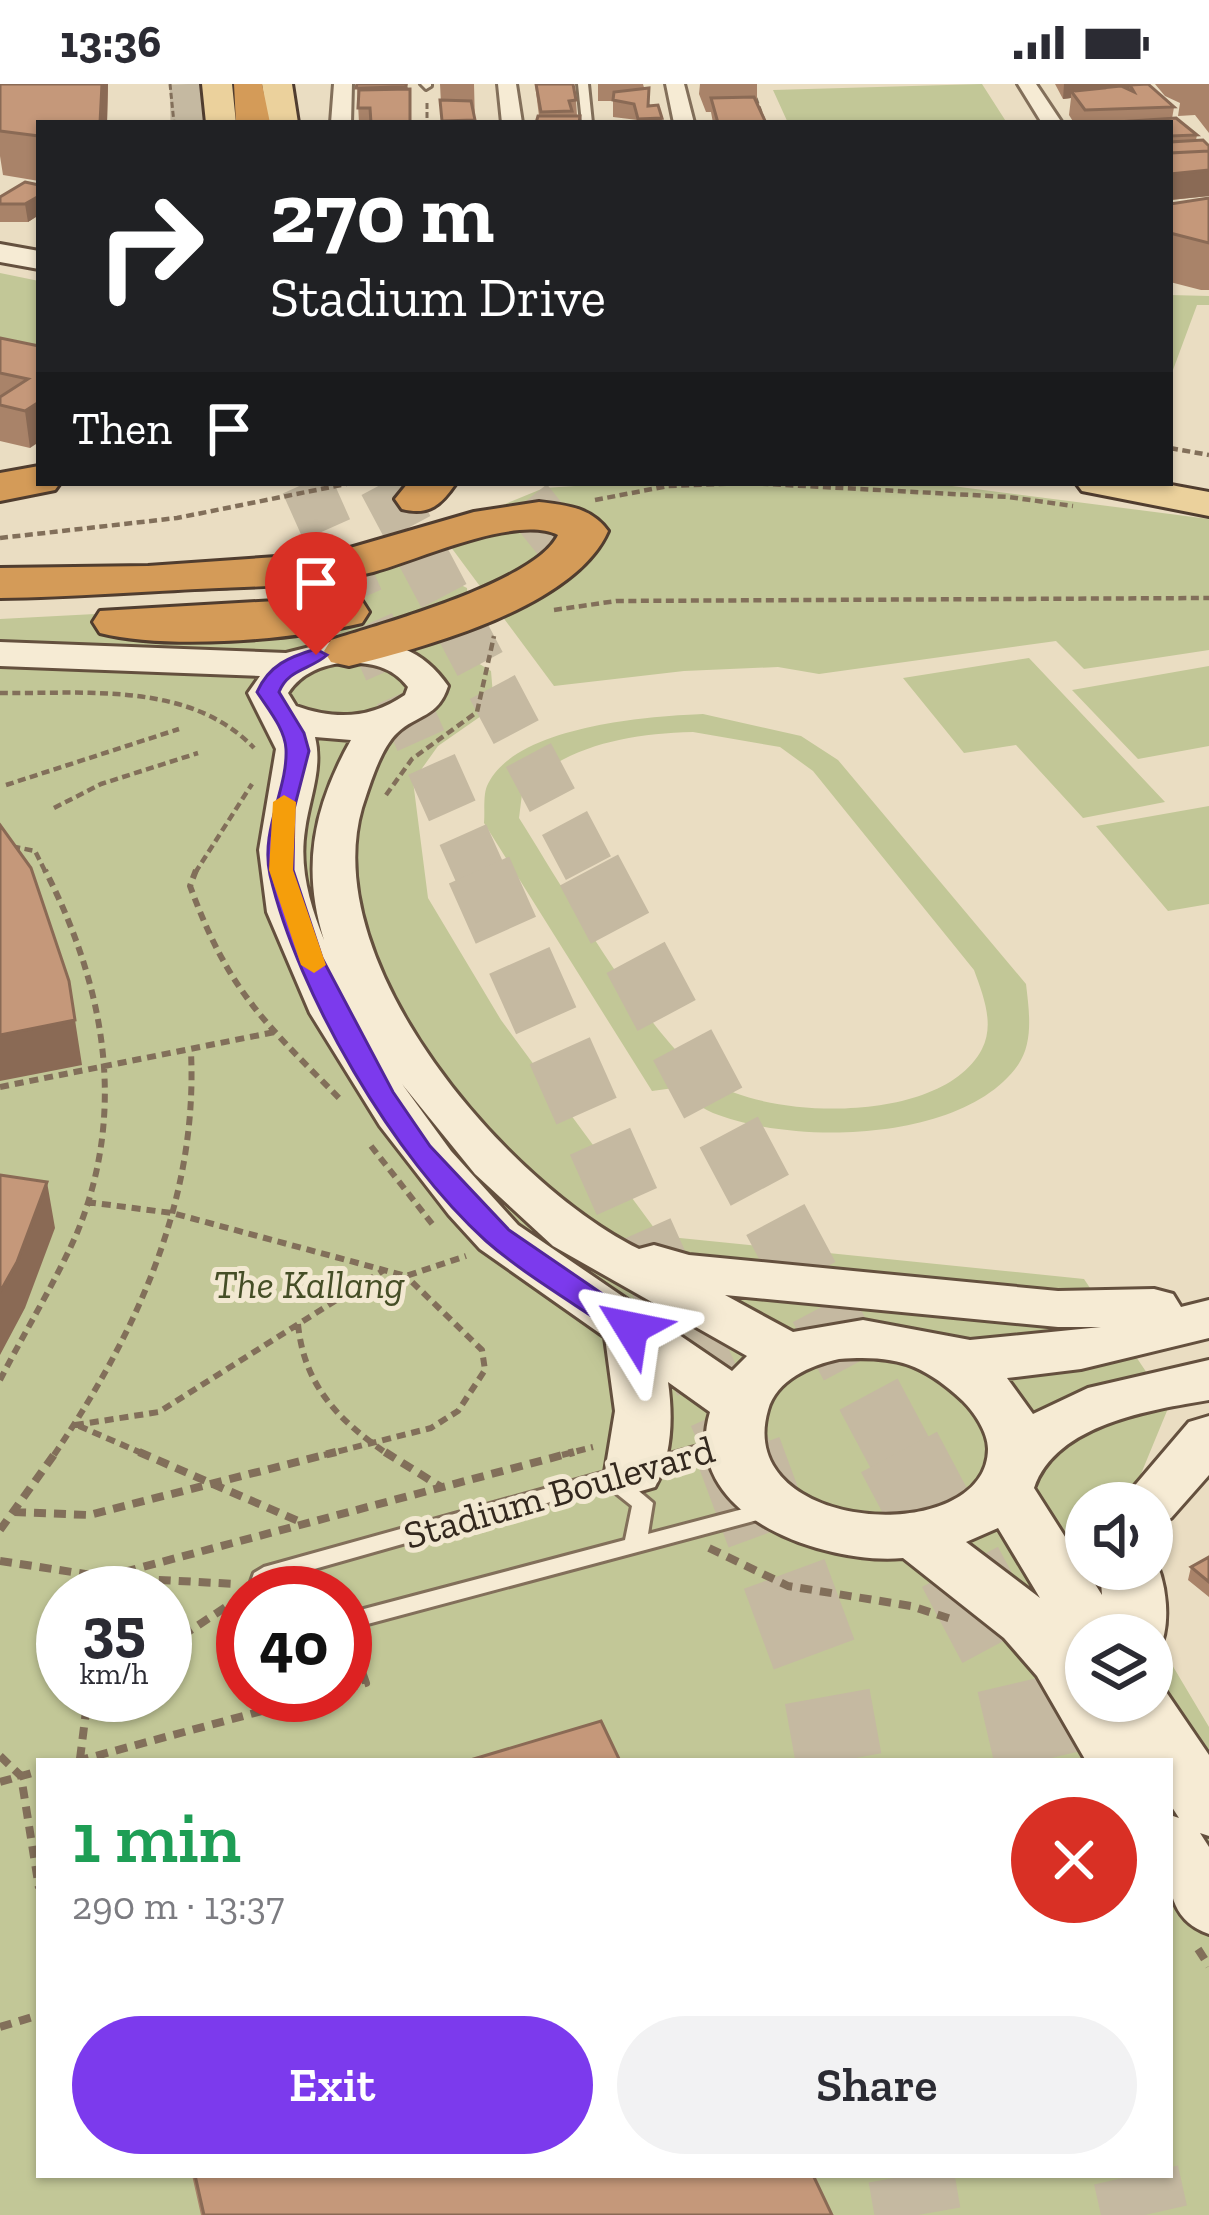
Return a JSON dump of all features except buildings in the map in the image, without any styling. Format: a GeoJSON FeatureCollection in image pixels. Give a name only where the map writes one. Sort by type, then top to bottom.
{"type":"FeatureCollection","features":[{"type":"Feature","properties":{"kind":"highway"},"geometry":{"type":"LineString","coordinates":[[0,487],[36,480]]}},
{"type":"Feature","properties":{"kind":"highway"},"geometry":{"type":"LineString","coordinates":[[0,557],[164,550],[247,540],[381,499],[453,486]]}},
{"type":"Feature","properties":{"kind":"highway"},"geometry":{"type":"LineString","coordinates":[[226,574],[320,560],[432,532],[553,486]]}},
{"type":"Feature","properties":{"kind":"highway"},"geometry":{"type":"LineString","coordinates":[[0,583],[284,574],[356,561],[520,516],[557,516],[584,532],[576,551],[498,599],[349,651]]}},
{"type":"Feature","properties":{"kind":"highway"},"geometry":{"type":"LineString","coordinates":[[0,620],[225,623],[352,611],[454,580],[523,536]]}},
{"type":"Feature","properties":{"kind":"main road"},"geometry":{"type":"LineString","coordinates":[[224,120],[248,95],[279,120]]}},
{"type":"Feature","properties":{"kind":"main road"},"geometry":{"type":"LineString","coordinates":[[1173,466],[1209,472]]}},
{"type":"Feature","properties":{"kind":"main road"},"geometry":{"type":"LineString","coordinates":[[1086,494],[1209,504]]}},
{"type":"Feature","properties":{"kind":"street"},"geometry":{"type":"LineString","coordinates":[[341,120],[343,84]]}},
{"type":"Feature","properties":{"kind":"street"},"geometry":{"type":"LineString","coordinates":[[507,84],[512,120]]}},
{"type":"Feature","properties":{"kind":"street"},"geometry":{"type":"LineString","coordinates":[[675,84],[683,120]]}},
{"type":"Feature","properties":{"kind":"street"},"geometry":{"type":"LineString","coordinates":[[1027,84],[1050,120]]}},
{"type":"Feature","properties":{"kind":"street"},"geometry":{"type":"LineString","coordinates":[[0,239],[36,245]]}},
{"type":"Feature","properties":{"kind":"street"},"geometry":{"type":"LineString","coordinates":[[0,253],[36,259]]}},
{"type":"Feature","properties":{"kind":"street"},"geometry":{"type":"LineString","coordinates":[[0,654],[282,696],[309,726],[345,729],[407,715],[423,701],[428,686],[421,672],[403,660],[349,651],[282,696],[201,685],[0,675]]}},
{"type":"Feature","properties":{"kind":"street"},"geometry":{"type":"LineString","coordinates":[[282,696],[298,751],[283,809],[281,870],[310,958],[380,1092],[420,1152],[499,1237],[631,1328],[735,1423]]}},
{"type":"Feature","properties":{"kind":"street"},"geometry":{"type":"LineString","coordinates":[[381,724],[347,782],[339,808],[331,861],[337,921],[376,1005],[429,1088],[471,1142],[574,1235],[788,1354],[818,1344],[868,1339],[918,1346],[950,1357],[988,1383],[1012,1417],[1012,1472],[1083,1614]]}},
{"type":"Feature","properties":{"kind":"street"},"geometry":{"type":"LineString","coordinates":[[574,1235],[687,1273],[1058,1310],[1209,1301]]}},
{"type":"Feature","properties":{"kind":"street"},"geometry":{"type":"LineString","coordinates":[[950,1357],[1045,1355],[1209,1319]]}},
{"type":"Feature","properties":{"kind":"street"},"geometry":{"type":"LineString","coordinates":[[613,1465],[644,1411],[631,1328]]}},
{"type":"Feature","properties":{"kind":"street","name":"Stadium Boulevard"},"geometry":{"type":"LineString","coordinates":[[788,1354],[757,1376],[735,1423],[755,1488],[778,1508],[844,1536],[919,1538],[970,1520],[1049,1426],[1088,1406],[1136,1391],[1209,1380]]}},
{"type":"Feature","properties":{"kind":"street"},"geometry":{"type":"LineString","coordinates":[[1169,1482],[1209,1437]]}},
{"type":"Feature","properties":{"kind":"street"},"geometry":{"type":"LineString","coordinates":[[919,1538],[1026,1621],[1059,1659],[1118,1758]]}},
{"type":"Feature","properties":{"kind":"street"},"geometry":{"type":"LineString","coordinates":[[1147,1722],[1165,1758]]}},
{"type":"Feature","properties":{"kind":"street"},"geometry":{"type":"LineString","coordinates":[[1165,1722],[1193,1816],[1209,1905]]}},
{"type":"Feature","properties":{"kind":"street"},"geometry":{"type":"LineString","coordinates":[[1173,1775],[1193,1816]]}},
{"type":"Feature","properties":{"kind":"lane"},"geometry":{"type":"LineString","coordinates":[[583,84],[587,120]]}},
{"type":"Feature","properties":{"kind":"lane","name":"Stadium Boulevard"},"geometry":{"type":"LineString","coordinates":[[295,1566],[735,1423]]}},
{"type":"Feature","properties":{"kind":"lane"},"geometry":{"type":"LineString","coordinates":[[613,1465],[622,1484],[643,1503],[644,1525],[635,1546]]}},
{"type":"Feature","properties":{"kind":"lane","name":"Stadium Boulevard"},"geometry":{"type":"LineString","coordinates":[[372,1617],[778,1508]]}},
{"type":"Feature","properties":{"kind":"path"},"geometry":{"type":"LineString","coordinates":[[170,84],[174,120]]}},
{"type":"Feature","properties":{"kind":"path"},"geometry":{"type":"LineString","coordinates":[[755,98],[764,120]]}},
{"type":"Feature","properties":{"kind":"path"},"geometry":{"type":"LineString","coordinates":[[1173,449],[1209,455]]}},
{"type":"Feature","properties":{"kind":"path"},"geometry":{"type":"LineString","coordinates":[[808,486],[1010,496],[1086,494]]}},
{"type":"Feature","properties":{"kind":"path"},"geometry":{"type":"LineString","coordinates":[[0,538],[124,529],[244,509],[381,499]]}},
{"type":"Feature","properties":{"kind":"path"},"geometry":{"type":"LineString","coordinates":[[552,610],[616,601],[1209,598]]}},
{"type":"Feature","properties":{"kind":"path"},"geometry":{"type":"LineString","coordinates":[[382,800],[412,759],[477,712],[495,632]]}},
{"type":"Feature","properties":{"kind":"path"},"geometry":{"type":"LineString","coordinates":[[6,785],[178,729]]}},
{"type":"Feature","properties":{"kind":"path"},"geometry":{"type":"LineString","coordinates":[[55,808],[101,784],[198,753]]}},
{"type":"Feature","properties":{"kind":"path"},"geometry":{"type":"LineString","coordinates":[[0,844],[29,848],[46,868],[87,968],[109,1069],[102,1144],[87,1202],[61,1270],[0,1380]]}},
{"type":"Feature","properties":{"kind":"path"},"geometry":{"type":"LineString","coordinates":[[0,1087],[109,1069],[274,1032]]}},
{"type":"Feature","properties":{"kind":"path"},"geometry":{"type":"LineString","coordinates":[[0,1530],[75,1425],[129,1330],[172,1213],[192,1112],[190,1052]]}},
{"type":"Feature","properties":{"kind":"path"},"geometry":{"type":"LineString","coordinates":[[14,1512],[72,1518],[374,1446],[431,1427],[458,1411],[485,1370],[482,1350],[406,1276],[172,1213],[87,1202]]}},
{"type":"Feature","properties":{"kind":"path"},"geometry":{"type":"LineString","coordinates":[[406,1276],[462,1254],[481,1266]]}},
{"type":"Feature","properties":{"kind":"path"},"geometry":{"type":"LineString","coordinates":[[75,1425],[159,1412],[384,1270]]}},
{"type":"Feature","properties":{"kind":"path"},"geometry":{"type":"LineString","coordinates":[[298,1324],[297,1345],[313,1390],[374,1446],[444,1488]]}},
{"type":"Feature","properties":{"kind":"path"},"geometry":{"type":"LineString","coordinates":[[75,1425],[306,1525]]}},
{"type":"Feature","properties":{"kind":"path"},"geometry":{"type":"LineString","coordinates":[[148,1566],[582,1453],[613,1465]]}},
{"type":"Feature","properties":{"kind":"path"},"geometry":{"type":"LineString","coordinates":[[685,1533],[767,1581],[838,1598],[922,1605],[958,1623]]}},
{"type":"Feature","properties":{"kind":"path"},"geometry":{"type":"LineString","coordinates":[[0,1562],[36,1567]]}},
{"type":"Feature","properties":{"kind":"path"},"geometry":{"type":"LineString","coordinates":[[78,1758],[84,1722]]}},
{"type":"Feature","properties":{"kind":"path"},"geometry":{"type":"LineString","coordinates":[[89,1758],[222,1722]]}},
{"type":"Feature","properties":{"kind":"path"},"geometry":{"type":"LineString","coordinates":[[0,1756],[21,1776],[36,1869]]}},
{"type":"Feature","properties":{"kind":"path"},"geometry":{"type":"LineString","coordinates":[[0,1782],[36,1772]]}},
{"type":"Feature","properties":{"kind":"path"},"geometry":{"type":"LineString","coordinates":[[0,2027],[36,2016]]}},
{"type":"Feature","properties":{"kind":"green space"},"geometry":{"type":"Polygon","coordinates":[[[982,84],[1005,120],[787,120],[773,90],[982,84]]]}},
{"type":"Feature","properties":{"kind":"green space"},"geometry":{"type":"Polygon","coordinates":[[[0,273],[36,280],[36,351],[0,356],[0,273]]]}},
{"type":"Feature","properties":{"kind":"green space"},"geometry":{"type":"Polygon","coordinates":[[[1173,295],[1209,296],[1209,305],[1197,305],[1173,370],[1173,295]]]}},
{"type":"Feature","properties":{"kind":"green space"},"geometry":{"type":"Polygon","coordinates":[[[952,486],[1209,519],[1209,650],[1084,669],[1056,641],[819,674],[778,667],[684,671],[554,686],[439,531],[544,488],[952,486]]]}},
{"type":"Feature","properties":{"kind":"green space","name":"The Kallang"},"geometry":{"type":"Polygon","coordinates":[[[415,562],[467,588],[469,616],[447,644],[491,671],[494,707],[438,746],[413,781],[428,898],[501,1020],[660,1236],[1084,1279],[1169,1406],[1138,1482],[1065,1482],[1065,1590],[1138,1590],[1142,1614],[1065,1614],[1065,1722],[1173,1722],[1173,1666],[1209,1727],[1209,2215],[0,2215],[0,619],[247,606],[415,562]]]}},
{"type":"Feature","properties":{"kind":"green space"},"geometry":{"type":"Polygon","coordinates":[[[1029,658],[1165,802],[1083,818],[1016,745],[964,753],[903,678],[1029,658]]]}},
{"type":"Feature","properties":{"kind":"green space"},"geometry":{"type":"Polygon","coordinates":[[[1209,666],[1209,746],[1138,759],[1072,690],[1209,666]]]}},
{"type":"Feature","properties":{"kind":"green space"},"geometry":{"type":"Polygon","coordinates":[[[703,714],[801,736],[838,760],[1026,984],[1029,1026],[1023,1056],[992,1091],[958,1110],[918,1123],[830,1132],[747,1123],[708,1111],[674,1088],[652,1091],[484,823],[485,799],[487,786],[502,766],[553,737],[703,714]],[[693,732],[603,744],[562,760],[523,786],[519,818],[636,1000],[688,1063],[712,1082],[740,1095],[814,1108],[855,1108],[932,1091],[962,1074],[986,1039],[986,1009],[974,970],[813,771],[780,747],[693,732]]]}},
{"type":"Feature","properties":{"kind":"green space"},"geometry":{"type":"Polygon","coordinates":[[[1209,806],[1209,904],[1168,911],[1096,826],[1209,806]]]}},
{"type":"Feature","properties":{"kind":"tunnel"},"geometry":{"type":"LineString","coordinates":[[189,84],[190,120]]}},
{"type":"Feature","properties":{"kind":"tunnel"},"geometry":{"type":"LineString","coordinates":[[307,486],[480,873]]}},
{"type":"Feature","properties":{"kind":"tunnel"},"geometry":{"type":"LineString","coordinates":[[386,486],[591,873]]}},
{"type":"Feature","properties":{"kind":"tunnel"},"geometry":{"type":"LineString","coordinates":[[523,536],[563,504],[572,486]]}},
{"type":"Feature","properties":{"kind":"tunnel"},"geometry":{"type":"LineString","coordinates":[[479,870],[740,1455]]}},
{"type":"Feature","properties":{"kind":"tunnel"},"geometry":{"type":"LineString","coordinates":[[589,870],[901,1455]]}},
{"type":"Feature","properties":{"kind":"tunnel"},"geometry":{"type":"LineString","coordinates":[[739,1452],[825,1684],[838,1758]]}},
{"type":"Feature","properties":{"kind":"tunnel"},"geometry":{"type":"LineString","coordinates":[[899,1452],[1018,1676],[1037,1758]]}},
{"type":"Feature","properties":{"kind":"tunnel"},"geometry":{"type":"LineString","coordinates":[[912,2178],[918,2215]]}},
{"type":"Feature","properties":{"kind":"tunnel"},"geometry":{"type":"LineString","coordinates":[[1137,2178],[1145,2215]]}},
{"type":"Feature","properties":{"kind":"slow traffic"},"geometry":{"type":"LineString","coordinates":[[284,802],[281,870],[292,913],[314,965]]}},
{"type":"Feature","properties":{"kind":"route"},"geometry":{"type":"LineString","coordinates":[[316,655],[290,665],[274,678],[268,692],[293,733],[298,751],[283,809],[281,870],[310,958],[380,1092],[420,1152],[499,1237],[631,1328]]}}]}
